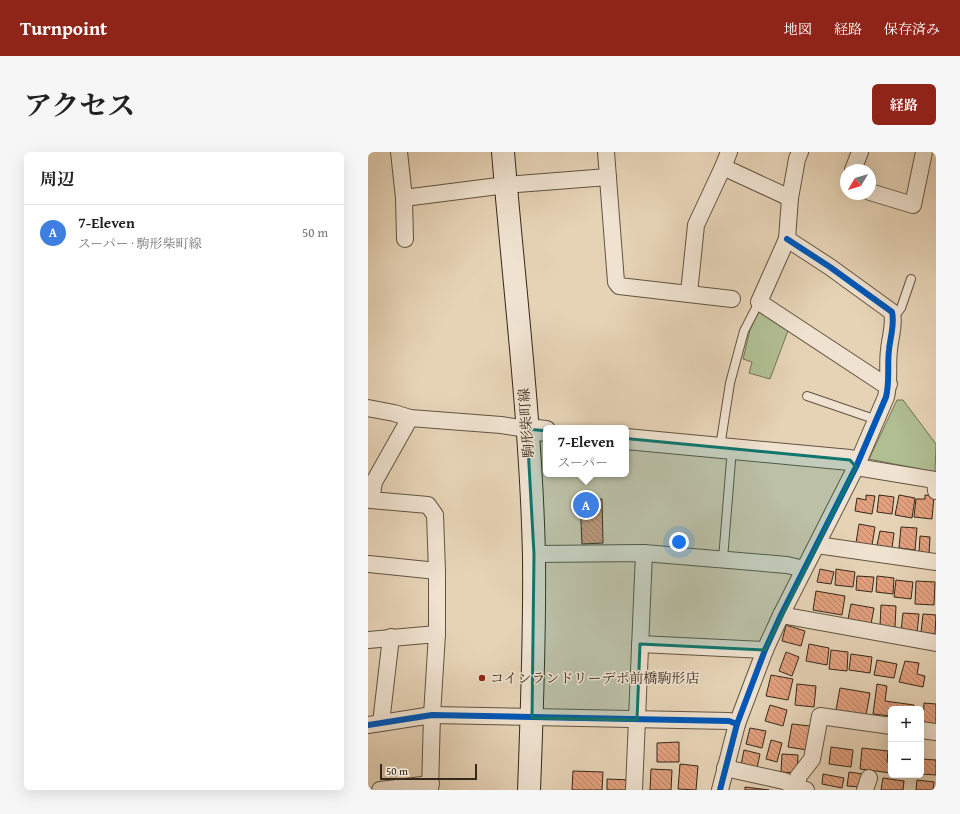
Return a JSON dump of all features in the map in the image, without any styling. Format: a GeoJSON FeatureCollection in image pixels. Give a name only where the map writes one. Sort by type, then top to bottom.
{"type":"FeatureCollection","features":[{"type":"Feature","properties":{"kind":"main road","name":"駒形柴町線"},"geometry":{"type":"LineString","coordinates":[[503,152],[536,430],[532,718],[529,790]]}},
{"type":"Feature","properties":{"kind":"street"},"geometry":{"type":"LineString","coordinates":[[399,152],[404,198],[404,239]]}},
{"type":"Feature","properties":{"kind":"street"},"geometry":{"type":"LineString","coordinates":[[606,152],[616,282],[619,286],[732,299]]}},
{"type":"Feature","properties":{"kind":"street"},"geometry":{"type":"LineString","coordinates":[[689,293],[696,225],[729,152]]}},
{"type":"Feature","properties":{"kind":"street"},"geometry":{"type":"LineString","coordinates":[[800,152],[797,159],[790,198],[787,239],[759,302],[882,383],[889,384]]}},
{"type":"Feature","properties":{"kind":"street"},"geometry":{"type":"LineString","coordinates":[[855,164],[860,152]]}},
{"type":"Feature","properties":{"kind":"street"},"geometry":{"type":"LineString","coordinates":[[876,194],[913,205],[924,152]]}},
{"type":"Feature","properties":{"kind":"street"},"geometry":{"type":"LineString","coordinates":[[723,167],[790,198]]}},
{"type":"Feature","properties":{"kind":"street"},"geometry":{"type":"LineString","coordinates":[[404,198],[506,185],[608,177]]}},
{"type":"Feature","properties":{"kind":"street"},"geometry":{"type":"LineString","coordinates":[[720,790],[737,724],[765,650],[804,569],[856,468],[877,420],[886,397],[889,384],[889,351],[893,318],[892,312],[787,239]]}},
{"type":"Feature","properties":{"kind":"street"},"geometry":{"type":"LineString","coordinates":[[368,408],[410,418],[501,425],[536,430]]}},
{"type":"Feature","properties":{"kind":"street"},"geometry":{"type":"LineString","coordinates":[[380,790],[430,787],[432,715],[437,634],[435,515],[428,505],[371,500],[374,482],[410,418]]}},
{"type":"Feature","properties":{"kind":"street"},"geometry":{"type":"LineString","coordinates":[[629,439],[726,447],[850,460],[856,468],[935,480],[936,491]]}},
{"type":"Feature","properties":{"kind":"street"},"geometry":{"type":"LineString","coordinates":[[817,545],[936,562]]}},
{"type":"Feature","properties":{"kind":"street"},"geometry":{"type":"LineString","coordinates":[[634,790],[644,553]]}},
{"type":"Feature","properties":{"kind":"street"},"geometry":{"type":"LineString","coordinates":[[534,554],[644,553],[787,565],[804,569]]}},
{"type":"Feature","properties":{"kind":"street"},"geometry":{"type":"LineString","coordinates":[[369,564],[437,571]]}},
{"type":"Feature","properties":{"kind":"street"},"geometry":{"type":"LineString","coordinates":[[781,615],[936,644]]}},
{"type":"Feature","properties":{"kind":"street"},"geometry":{"type":"LineString","coordinates":[[368,640],[437,634]]}},
{"type":"Feature","properties":{"kind":"street"},"geometry":{"type":"LineString","coordinates":[[391,637],[375,724],[432,715],[729,722],[737,724]]}},
{"type":"Feature","properties":{"kind":"street"},"geometry":{"type":"LineString","coordinates":[[640,644],[765,650]]}},
{"type":"Feature","properties":{"kind":"street"},"geometry":{"type":"LineString","coordinates":[[803,789],[798,778],[812,759],[820,716],[888,726]]}},
{"type":"Feature","properties":{"kind":"street"},"geometry":{"type":"LineString","coordinates":[[924,730],[936,732]]}},
{"type":"Feature","properties":{"kind":"street"},"geometry":{"type":"LineString","coordinates":[[725,768],[784,781],[803,789]]}},
{"type":"Feature","properties":{"kind":"lane"},"geometry":{"type":"LineString","coordinates":[[893,318],[901,308],[911,279]]}},
{"type":"Feature","properties":{"kind":"lane"},"geometry":{"type":"LineString","coordinates":[[723,559],[726,447],[730,383],[744,331],[759,302]]}},
{"type":"Feature","properties":{"kind":"lane"},"geometry":{"type":"LineString","coordinates":[[807,396],[877,420]]}},
{"type":"Feature","properties":{"kind":"highlighted area"},"geometry":{"type":"Polygon","coordinates":[[[527,429],[850,460],[856,467],[765,650],[640,644],[637,720],[532,718],[534,554],[527,429]]]}},
{"type":"Feature","properties":{"kind":"green space"},"geometry":{"type":"Polygon","coordinates":[[[765,311],[789,328],[770,379],[749,373],[752,362],[743,359],[750,330],[758,313],[765,311]]]}},
{"type":"Feature","properties":{"kind":"green space"},"geometry":{"type":"Polygon","coordinates":[[[897,400],[903,400],[936,444],[935,472],[869,459],[897,400]]]}},
{"type":"Feature","properties":{"kind":"building"},"geometry":{"type":"Polygon","coordinates":[[[866,495],[875,496],[872,514],[855,511],[857,498],[866,500],[866,495]]]}},
{"type":"Feature","properties":{"kind":"building"},"geometry":{"type":"Polygon","coordinates":[[[879,495],[894,497],[892,514],[877,512],[879,495]]]}},
{"type":"Feature","properties":{"kind":"building"},"geometry":{"type":"Polygon","coordinates":[[[899,495],[915,498],[912,518],[895,515],[899,495]]]}},
{"type":"Feature","properties":{"kind":"building"},"geometry":{"type":"Polygon","coordinates":[[[925,495],[934,496],[932,519],[914,517],[916,499],[925,499],[925,495]]]}},
{"type":"Feature","properties":{"kind":"building"},"geometry":{"type":"Polygon","coordinates":[[[602,499],[603,543],[582,544],[580,500],[602,499]]]}},
{"type":"Feature","properties":{"kind":"building"},"geometry":{"type":"Polygon","coordinates":[[[859,524],[875,527],[872,545],[856,543],[859,524]]]}},
{"type":"Feature","properties":{"kind":"building"},"geometry":{"type":"Polygon","coordinates":[[[901,527],[917,528],[915,550],[899,548],[901,527]]]}},
{"type":"Feature","properties":{"kind":"building"},"geometry":{"type":"Polygon","coordinates":[[[880,531],[894,533],[892,548],[877,545],[880,531]]]}},
{"type":"Feature","properties":{"kind":"building"},"geometry":{"type":"Polygon","coordinates":[[[920,536],[930,537],[929,554],[919,553],[920,536]]]}},
{"type":"Feature","properties":{"kind":"building"},"geometry":{"type":"Polygon","coordinates":[[[820,569],[834,572],[831,584],[817,582],[820,569]]]}},
{"type":"Feature","properties":{"kind":"building"},"geometry":{"type":"Polygon","coordinates":[[[836,569],[855,572],[853,587],[835,585],[836,569]]]}},
{"type":"Feature","properties":{"kind":"building"},"geometry":{"type":"Polygon","coordinates":[[[857,576],[874,577],[872,592],[856,590],[857,576]]]}},
{"type":"Feature","properties":{"kind":"building"},"geometry":{"type":"Polygon","coordinates":[[[877,576],[894,578],[893,594],[876,592],[877,576]]]}},
{"type":"Feature","properties":{"kind":"building"},"geometry":{"type":"Polygon","coordinates":[[[896,580],[913,582],[911,599],[894,597],[896,580]]]}},
{"type":"Feature","properties":{"kind":"building"},"geometry":{"type":"Polygon","coordinates":[[[916,581],[935,582],[934,605],[915,604],[916,581]]]}},
{"type":"Feature","properties":{"kind":"building"},"geometry":{"type":"Polygon","coordinates":[[[816,591],[845,596],[842,615],[813,610],[816,591]]]}},
{"type":"Feature","properties":{"kind":"building"},"geometry":{"type":"Polygon","coordinates":[[[851,604],[874,608],[871,624],[848,619],[851,604]]]}},
{"type":"Feature","properties":{"kind":"building"},"geometry":{"type":"Polygon","coordinates":[[[881,605],[896,606],[895,627],[880,626],[881,605]]]}},
{"type":"Feature","properties":{"kind":"building"},"geometry":{"type":"Polygon","coordinates":[[[903,613],[919,614],[917,633],[901,631],[903,613]]]}},
{"type":"Feature","properties":{"kind":"building"},"geometry":{"type":"Polygon","coordinates":[[[923,614],[936,615],[935,634],[921,632],[923,614]]]}},
{"type":"Feature","properties":{"kind":"building"},"geometry":{"type":"Polygon","coordinates":[[[786,625],[805,631],[801,646],[782,641],[786,625]]]}},
{"type":"Feature","properties":{"kind":"building"},"geometry":{"type":"Polygon","coordinates":[[[809,644],[829,648],[827,665],[806,661],[809,644]]]}},
{"type":"Feature","properties":{"kind":"building"},"geometry":{"type":"Polygon","coordinates":[[[831,650],[848,652],[847,671],[829,669],[831,650]]]}},
{"type":"Feature","properties":{"kind":"building"},"geometry":{"type":"Polygon","coordinates":[[[786,652],[799,657],[792,676],[779,671],[786,652]]]}},
{"type":"Feature","properties":{"kind":"building"},"geometry":{"type":"Polygon","coordinates":[[[851,654],[872,657],[870,673],[849,670],[851,654]]]}},
{"type":"Feature","properties":{"kind":"building"},"geometry":{"type":"Polygon","coordinates":[[[877,660],[897,664],[894,678],[874,675],[877,660]]]}},
{"type":"Feature","properties":{"kind":"building"},"geometry":{"type":"Polygon","coordinates":[[[905,661],[919,663],[917,674],[925,676],[923,687],[899,682],[905,661]]]}},
{"type":"Feature","properties":{"kind":"building"},"geometry":{"type":"Polygon","coordinates":[[[771,675],[793,679],[788,700],[766,696],[771,675]]]}},
{"type":"Feature","properties":{"kind":"building"},"geometry":{"type":"Polygon","coordinates":[[[797,684],[816,686],[814,707],[795,705],[797,684]]]}},
{"type":"Feature","properties":{"kind":"building"},"geometry":{"type":"Polygon","coordinates":[[[877,684],[887,686],[885,701],[914,705],[888,706],[888,716],[873,714],[877,684]]]}},
{"type":"Feature","properties":{"kind":"building"},"geometry":{"type":"Polygon","coordinates":[[[840,688],[870,693],[866,715],[836,710],[840,688]]]}},
{"type":"Feature","properties":{"kind":"building"},"geometry":{"type":"Polygon","coordinates":[[[924,703],[936,704],[936,725],[924,724],[924,703]]]}},
{"type":"Feature","properties":{"kind":"building"},"geometry":{"type":"Polygon","coordinates":[[[770,705],[787,710],[783,726],[765,721],[770,705]]]}},
{"type":"Feature","properties":{"kind":"building"},"geometry":{"type":"Polygon","coordinates":[[[792,724],[810,726],[807,750],[788,747],[792,724]]]}},
{"type":"Feature","properties":{"kind":"building"},"geometry":{"type":"Polygon","coordinates":[[[750,728],[766,731],[762,748],[746,744],[750,728]]]}},
{"type":"Feature","properties":{"kind":"building"},"geometry":{"type":"Polygon","coordinates":[[[771,740],[782,743],[777,762],[766,759],[771,740]]]}},
{"type":"Feature","properties":{"kind":"building"},"geometry":{"type":"Polygon","coordinates":[[[679,742],[679,762],[657,762],[657,743],[679,742]]]}},
{"type":"Feature","properties":{"kind":"building"},"geometry":{"type":"Polygon","coordinates":[[[831,747],[853,750],[851,767],[829,764],[831,747]]]}},
{"type":"Feature","properties":{"kind":"building"},"geometry":{"type":"Polygon","coordinates":[[[862,748],[888,751],[888,773],[860,769],[862,748]]]}},
{"type":"Feature","properties":{"kind":"building"},"geometry":{"type":"Polygon","coordinates":[[[744,750],[760,754],[757,768],[741,765],[744,750]]]}},
{"type":"Feature","properties":{"kind":"building"},"geometry":{"type":"Polygon","coordinates":[[[782,754],[798,755],[797,773],[781,772],[782,754]]]}},
{"type":"Feature","properties":{"kind":"building"},"geometry":{"type":"Polygon","coordinates":[[[924,759],[936,760],[936,775],[924,774],[924,759]]]}},
{"type":"Feature","properties":{"kind":"building"},"geometry":{"type":"Polygon","coordinates":[[[680,764],[698,766],[696,790],[678,789],[680,764]]]}},
{"type":"Feature","properties":{"kind":"building"},"geometry":{"type":"Polygon","coordinates":[[[651,769],[672,770],[671,790],[650,790],[651,769]]]}},
{"type":"Feature","properties":{"kind":"building"},"geometry":{"type":"Polygon","coordinates":[[[573,771],[603,772],[602,790],[572,790],[573,771]]]}},
{"type":"Feature","properties":{"kind":"building"},"geometry":{"type":"Polygon","coordinates":[[[849,772],[863,774],[862,787],[847,786],[849,772]]]}},
{"type":"Feature","properties":{"kind":"building"},"geometry":{"type":"Polygon","coordinates":[[[823,774],[844,778],[842,788],[822,784],[823,774]]]}},
{"type":"Feature","properties":{"kind":"building"},"geometry":{"type":"Polygon","coordinates":[[[883,778],[904,781],[903,790],[881,790],[883,778]]]}},
{"type":"Feature","properties":{"kind":"building"},"geometry":{"type":"Polygon","coordinates":[[[607,779],[631,780],[630,790],[607,790],[607,779]]]}},
{"type":"Feature","properties":{"kind":"building"},"geometry":{"type":"Polygon","coordinates":[[[917,780],[934,782],[933,790],[916,790],[917,780]]]}},
{"type":"Feature","properties":{"kind":"building"},"geometry":{"type":"Polygon","coordinates":[[[745,787],[769,790],[745,790],[745,787]]]}},
{"type":"Feature","properties":{"kind":"cycle path"},"geometry":{"type":"LineString","coordinates":[[720,790],[737,724],[765,650],[781,615],[856,467],[886,397],[887,391],[888,356],[893,326],[892,312],[830,267],[787,239]]}},
{"type":"Feature","properties":{"kind":"cycle path"},"geometry":{"type":"LineString","coordinates":[[368,725],[432,715],[729,721],[737,724]]}},
{"type":"Feature","properties":{"kind":"place","name":"7-Eleven"},"geometry":{"type":"Point","coordinates":[586,505]}},
{"type":"Feature","properties":{"kind":"place","name":"コインランドリーデポ前橋駒形店"},"geometry":{"type":"Point","coordinates":[482,678]}}]}
